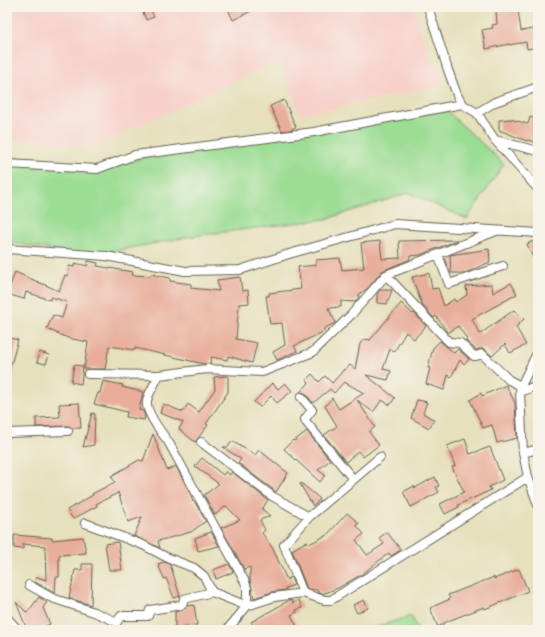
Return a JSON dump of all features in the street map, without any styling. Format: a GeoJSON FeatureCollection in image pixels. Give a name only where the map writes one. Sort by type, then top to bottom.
{"type":"FeatureCollection","features":[{"type":"Feature","properties":{"kind":"street"},"geometry":{"type":"LineString","coordinates":[[428,7],[448,70],[462,104],[477,113],[495,140],[538,189]]}},
{"type":"Feature","properties":{"kind":"street"},"geometry":{"type":"LineString","coordinates":[[477,113],[495,102],[538,86]]}},
{"type":"Feature","properties":{"kind":"street"},"geometry":{"type":"LineString","coordinates":[[7,164],[97,169],[135,155],[314,132],[462,104]]}},
{"type":"Feature","properties":{"kind":"street"},"geometry":{"type":"LineString","coordinates":[[495,140],[538,151]]}},
{"type":"Feature","properties":{"kind":"street"},"geometry":{"type":"LineString","coordinates":[[7,249],[106,256],[185,271],[240,270],[289,254],[395,224],[538,233]]}},
{"type":"Feature","properties":{"kind":"street"},"geometry":{"type":"LineString","coordinates":[[88,374],[159,375],[207,368],[262,372],[306,355],[319,347],[386,275],[498,230]]}},
{"type":"Feature","properties":{"kind":"street"},"geometry":{"type":"LineString","coordinates":[[438,255],[449,284],[503,266]]}},
{"type":"Feature","properties":{"kind":"street"},"geometry":{"type":"LineString","coordinates":[[386,275],[449,342],[460,343],[474,356],[482,354],[508,380],[521,389],[538,385]]}},
{"type":"Feature","properties":{"kind":"street"},"geometry":{"type":"LineString","coordinates":[[538,351],[521,389],[524,452],[528,477],[538,506]]}},
{"type":"Feature","properties":{"kind":"street"},"geometry":{"type":"LineString","coordinates":[[159,375],[147,401],[147,406],[155,424],[169,443],[245,582],[247,588],[247,606]]}},
{"type":"Feature","properties":{"kind":"street"},"geometry":{"type":"LineString","coordinates":[[301,397],[312,410],[305,418],[306,422],[353,480]]}},
{"type":"Feature","properties":{"kind":"street"},"geometry":{"type":"LineString","coordinates":[[7,433],[68,431]]}},
{"type":"Feature","properties":{"kind":"street"},"geometry":{"type":"LineString","coordinates":[[200,442],[272,496],[309,517]]}},
{"type":"Feature","properties":{"kind":"street"},"geometry":{"type":"LineString","coordinates":[[524,452],[538,449]]}},
{"type":"Feature","properties":{"kind":"street"},"geometry":{"type":"LineString","coordinates":[[303,593],[284,545],[309,517],[380,457]]}},
{"type":"Feature","properties":{"kind":"street"},"geometry":{"type":"LineString","coordinates":[[226,630],[247,606],[274,597],[303,593],[324,600],[331,600],[528,477]]}},
{"type":"Feature","properties":{"kind":"street"},"geometry":{"type":"LineString","coordinates":[[85,523],[143,545],[166,557],[194,568],[204,576],[212,592]]}},
{"type":"Feature","properties":{"kind":"street"},"geometry":{"type":"LineString","coordinates":[[28,585],[52,598],[94,612],[117,622],[121,616],[148,616],[150,610],[181,605],[183,604],[184,599],[212,592],[247,606]]}},
{"type":"Feature","properties":{"kind":"street"},"geometry":{"type":"LineString","coordinates":[[7,618],[18,630]]}},
{"type":"Feature","properties":{"kind":"shaded area"},"geometry":{"type":"Polygon","coordinates":[[[7,7],[414,7],[422,36],[444,85],[300,115],[279,61],[91,148],[7,138],[7,7]]]}},
{"type":"Feature","properties":{"kind":"green space"},"geometry":{"type":"Polygon","coordinates":[[[446,110],[504,164],[467,219],[409,193],[326,219],[193,236],[88,256],[7,242],[7,157],[107,169],[156,154],[446,110]]]}},
{"type":"Feature","properties":{"kind":"green space"},"geometry":{"type":"Polygon","coordinates":[[[411,616],[418,630],[366,630],[411,616]]]}},
{"type":"Feature","properties":{"kind":"building"},"geometry":{"type":"Polygon","coordinates":[[[141,7],[150,7],[154,17],[146,20],[141,7]]]}},
{"type":"Feature","properties":{"kind":"building"},"geometry":{"type":"Polygon","coordinates":[[[227,7],[259,7],[233,20],[227,7]]]}},
{"type":"Feature","properties":{"kind":"building"},"geometry":{"type":"Polygon","coordinates":[[[518,10],[521,31],[538,28],[538,47],[527,49],[526,42],[486,49],[482,30],[493,28],[492,25],[497,24],[496,11],[518,10]]]}},
{"type":"Feature","properties":{"kind":"building"},"geometry":{"type":"Polygon","coordinates":[[[284,100],[296,127],[290,130],[282,131],[270,106],[284,100]]]}},
{"type":"Feature","properties":{"kind":"building"},"geometry":{"type":"Polygon","coordinates":[[[530,117],[538,120],[538,143],[527,141],[499,130],[499,120],[510,119],[528,124],[530,117]]]}},
{"type":"Feature","properties":{"kind":"building"},"geometry":{"type":"Polygon","coordinates":[[[538,239],[538,269],[527,244],[538,239]]]}},
{"type":"Feature","properties":{"kind":"building"},"geometry":{"type":"Polygon","coordinates":[[[458,240],[420,255],[410,256],[410,259],[382,271],[368,288],[359,294],[359,297],[355,302],[341,301],[341,307],[328,308],[335,323],[323,329],[325,331],[294,346],[297,351],[277,360],[273,352],[285,345],[282,323],[270,324],[266,296],[269,296],[269,293],[301,289],[298,267],[316,265],[316,260],[340,258],[342,270],[364,268],[361,243],[380,241],[382,259],[400,258],[399,241],[458,240]]]}},
{"type":"Feature","properties":{"kind":"building"},"geometry":{"type":"Polygon","coordinates":[[[489,249],[490,262],[465,273],[451,273],[450,255],[489,249]]]}},
{"type":"Feature","properties":{"kind":"building"},"geometry":{"type":"Polygon","coordinates":[[[88,261],[98,263],[97,266],[133,272],[132,275],[150,276],[151,274],[170,278],[170,281],[191,284],[191,288],[219,291],[217,280],[240,277],[242,291],[248,290],[249,303],[239,304],[236,339],[257,343],[252,363],[228,356],[227,360],[211,357],[210,364],[204,364],[135,348],[135,350],[109,346],[105,369],[84,369],[88,342],[68,338],[47,329],[53,315],[62,318],[67,302],[51,297],[50,300],[26,292],[24,299],[7,294],[15,272],[59,291],[65,275],[68,276],[69,266],[74,267],[75,263],[87,266],[88,261]]]}},
{"type":"Feature","properties":{"kind":"building"},"geometry":{"type":"Polygon","coordinates":[[[429,273],[432,289],[438,288],[444,306],[454,299],[456,302],[467,295],[466,286],[492,284],[493,293],[511,283],[517,294],[472,319],[480,334],[514,310],[524,319],[516,327],[526,345],[510,353],[505,344],[492,356],[484,349],[476,350],[466,341],[467,339],[458,326],[448,333],[436,316],[434,318],[422,305],[412,277],[429,273]]]}},
{"type":"Feature","properties":{"kind":"building"},"geometry":{"type":"Polygon","coordinates":[[[380,290],[392,290],[387,304],[377,303],[377,294],[380,290]]]}},
{"type":"Feature","properties":{"kind":"building"},"geometry":{"type":"Polygon","coordinates":[[[401,303],[413,314],[414,313],[426,326],[414,339],[406,332],[394,352],[390,349],[383,369],[391,371],[388,380],[366,375],[395,398],[390,405],[382,400],[373,412],[357,400],[375,427],[369,432],[379,445],[363,457],[358,451],[346,462],[324,435],[337,426],[325,406],[332,398],[339,409],[364,393],[344,382],[334,393],[330,389],[313,403],[305,393],[300,392],[309,383],[306,380],[312,374],[319,382],[325,376],[332,383],[344,369],[350,365],[355,369],[360,344],[364,339],[370,340],[401,303]]]}},
{"type":"Feature","properties":{"kind":"building"},"geometry":{"type":"Polygon","coordinates":[[[7,337],[18,340],[9,372],[7,371],[7,337]]]}},
{"type":"Feature","properties":{"kind":"building"},"geometry":{"type":"Polygon","coordinates":[[[440,341],[454,353],[458,349],[469,359],[464,364],[460,360],[451,377],[448,375],[444,390],[426,384],[433,348],[440,341]]]}},
{"type":"Feature","properties":{"kind":"building"},"geometry":{"type":"Polygon","coordinates":[[[40,352],[49,355],[46,364],[37,362],[40,352]]]}},
{"type":"Feature","properties":{"kind":"building"},"geometry":{"type":"Polygon","coordinates":[[[74,365],[83,366],[81,384],[71,382],[74,365]]]}},
{"type":"Feature","properties":{"kind":"building"},"geometry":{"type":"Polygon","coordinates":[[[228,376],[228,392],[206,424],[208,425],[195,442],[179,429],[183,422],[160,413],[163,404],[183,412],[188,404],[199,412],[215,389],[214,377],[228,376]]]}},
{"type":"Feature","properties":{"kind":"building"},"geometry":{"type":"Polygon","coordinates":[[[103,381],[123,385],[122,387],[143,392],[139,410],[143,411],[145,416],[144,420],[126,417],[127,412],[94,404],[98,393],[100,393],[103,381]]]}},
{"type":"Feature","properties":{"kind":"building"},"geometry":{"type":"Polygon","coordinates":[[[272,383],[278,389],[285,383],[292,391],[277,403],[271,396],[260,407],[254,402],[272,383]]]}},
{"type":"Feature","properties":{"kind":"building"},"geometry":{"type":"Polygon","coordinates":[[[506,385],[515,403],[517,438],[497,443],[492,425],[483,428],[470,400],[481,393],[482,396],[506,385]]]}},
{"type":"Feature","properties":{"kind":"building"},"geometry":{"type":"Polygon","coordinates":[[[417,400],[427,402],[423,413],[434,420],[429,428],[411,418],[417,400]]]}},
{"type":"Feature","properties":{"kind":"building"},"geometry":{"type":"Polygon","coordinates":[[[79,403],[81,428],[72,428],[68,426],[36,427],[36,418],[60,417],[59,404],[79,403]]]}},
{"type":"Feature","properties":{"kind":"building"},"geometry":{"type":"Polygon","coordinates":[[[92,413],[95,414],[94,445],[83,447],[92,413]]]}},
{"type":"Feature","properties":{"kind":"building"},"geometry":{"type":"Polygon","coordinates":[[[307,431],[330,460],[318,470],[325,475],[320,482],[284,449],[293,440],[294,441],[307,431]]]}},
{"type":"Feature","properties":{"kind":"building"},"geometry":{"type":"Polygon","coordinates":[[[153,434],[167,470],[176,466],[193,502],[194,501],[206,521],[191,532],[158,541],[160,548],[134,536],[142,517],[128,522],[118,492],[96,504],[97,506],[73,519],[67,510],[93,495],[92,494],[115,482],[111,476],[139,460],[143,461],[153,434]]]}},
{"type":"Feature","properties":{"kind":"building"},"geometry":{"type":"Polygon","coordinates":[[[465,439],[470,454],[490,447],[503,480],[489,487],[491,490],[458,505],[459,507],[445,514],[440,504],[464,492],[452,467],[455,466],[447,446],[465,439]]]}},
{"type":"Feature","properties":{"kind":"building"},"geometry":{"type":"Polygon","coordinates":[[[232,441],[255,455],[259,450],[288,473],[276,492],[238,463],[241,459],[223,447],[228,447],[232,441]]]}},
{"type":"Feature","properties":{"kind":"building"},"geometry":{"type":"Polygon","coordinates":[[[202,458],[223,475],[226,471],[230,475],[232,472],[268,500],[262,509],[270,516],[260,520],[265,530],[262,533],[273,549],[287,580],[291,577],[294,585],[286,588],[286,590],[272,592],[254,598],[250,580],[250,567],[244,569],[221,528],[240,520],[226,506],[215,515],[204,495],[219,484],[195,466],[202,458]]]}},
{"type":"Feature","properties":{"kind":"building"},"geometry":{"type":"Polygon","coordinates":[[[435,477],[439,486],[436,487],[439,492],[411,507],[403,492],[414,486],[415,488],[435,477]]]}},
{"type":"Feature","properties":{"kind":"building"},"geometry":{"type":"Polygon","coordinates":[[[301,483],[320,499],[313,506],[300,484],[301,483]]]}},
{"type":"Feature","properties":{"kind":"building"},"geometry":{"type":"Polygon","coordinates":[[[347,513],[359,523],[356,525],[364,534],[356,540],[367,555],[384,544],[379,538],[387,532],[401,550],[391,556],[389,553],[362,574],[338,588],[322,594],[317,590],[307,589],[292,550],[307,541],[309,544],[327,535],[347,513]]]}},
{"type":"Feature","properties":{"kind":"building"},"geometry":{"type":"Polygon","coordinates":[[[211,532],[219,546],[198,551],[195,538],[211,532]]]}},
{"type":"Feature","properties":{"kind":"building"},"geometry":{"type":"Polygon","coordinates":[[[14,535],[52,538],[52,540],[83,537],[86,553],[59,555],[59,577],[56,577],[55,593],[35,582],[37,577],[46,580],[45,546],[23,544],[23,549],[14,548],[14,535]]]}},
{"type":"Feature","properties":{"kind":"building"},"geometry":{"type":"Polygon","coordinates":[[[118,542],[122,570],[109,570],[105,544],[118,542]]]}},
{"type":"Feature","properties":{"kind":"building"},"geometry":{"type":"Polygon","coordinates":[[[164,562],[170,564],[180,596],[174,598],[166,578],[164,579],[158,564],[164,562]]]}},
{"type":"Feature","properties":{"kind":"building"},"geometry":{"type":"Polygon","coordinates":[[[82,564],[92,564],[91,605],[69,598],[75,570],[82,570],[82,564]]]}},
{"type":"Feature","properties":{"kind":"building"},"geometry":{"type":"Polygon","coordinates":[[[229,564],[233,572],[216,579],[213,570],[229,564]]]}},
{"type":"Feature","properties":{"kind":"building"},"geometry":{"type":"Polygon","coordinates":[[[519,569],[528,591],[485,609],[484,607],[448,621],[438,627],[430,608],[450,599],[448,595],[519,569]]]}},
{"type":"Feature","properties":{"kind":"building"},"geometry":{"type":"Polygon","coordinates":[[[39,597],[47,602],[43,608],[50,624],[36,630],[27,630],[16,602],[27,613],[39,597]]]}},
{"type":"Feature","properties":{"kind":"building"},"geometry":{"type":"Polygon","coordinates":[[[290,600],[293,603],[299,600],[302,608],[296,610],[297,612],[291,615],[299,630],[256,630],[251,622],[290,600]]]}},
{"type":"Feature","properties":{"kind":"building"},"geometry":{"type":"Polygon","coordinates":[[[364,600],[368,608],[357,613],[353,605],[364,600]]]}},
{"type":"Feature","properties":{"kind":"building"},"geometry":{"type":"Polygon","coordinates":[[[194,605],[197,625],[175,627],[175,612],[182,610],[187,606],[194,605]]]}}]}
